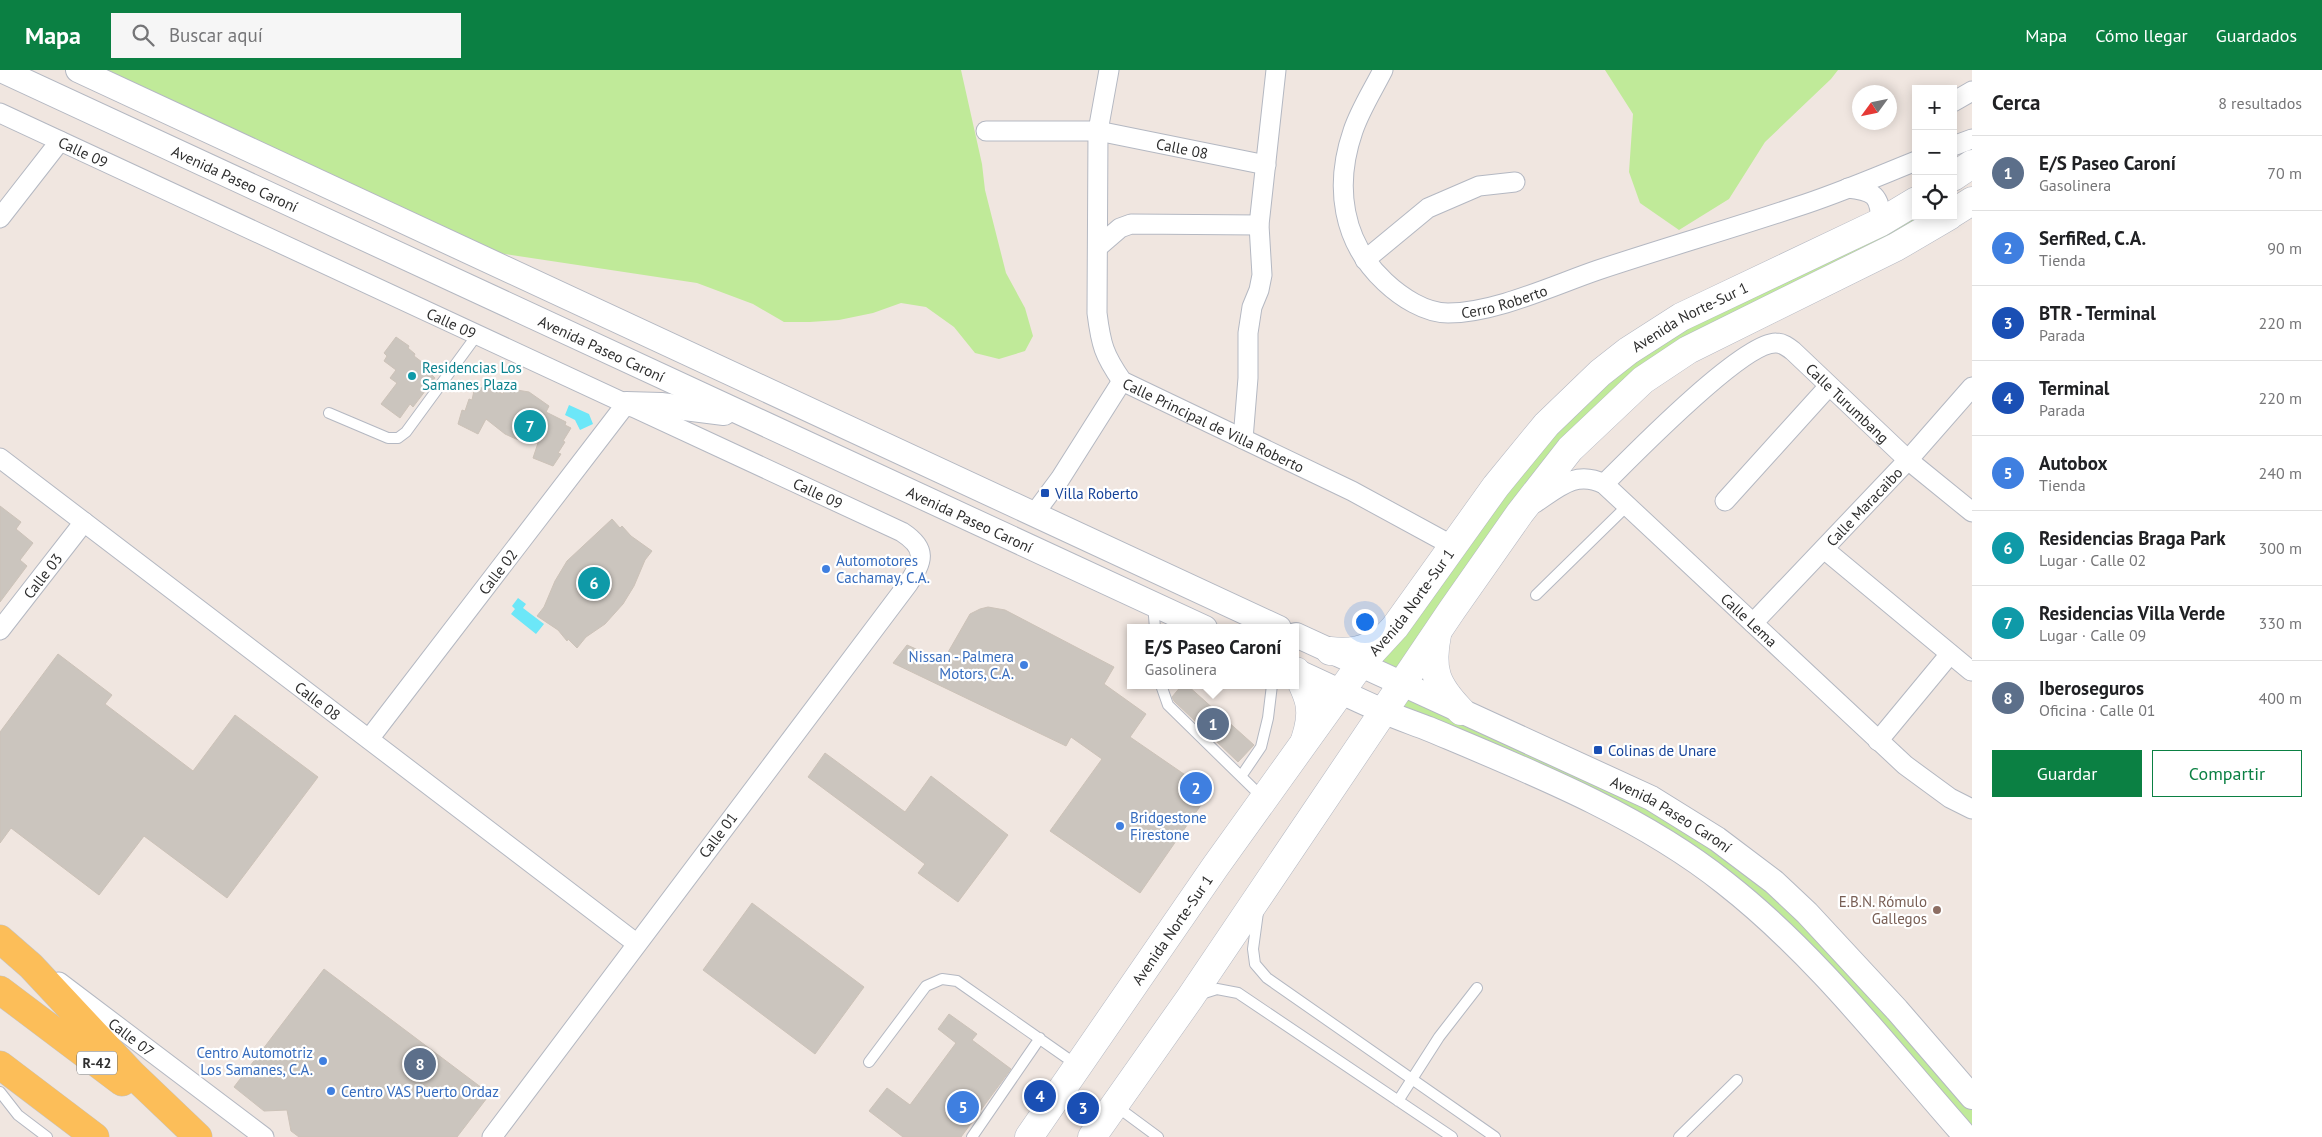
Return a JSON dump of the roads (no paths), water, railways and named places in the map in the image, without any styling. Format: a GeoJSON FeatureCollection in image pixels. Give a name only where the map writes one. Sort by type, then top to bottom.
{"type":"FeatureCollection","features":[{"type":"Feature","properties":{"kind":"main road"},"geometry":{"type":"LineString","coordinates":[[1956,175],[1972,164]]}},
{"type":"Feature","properties":{"kind":"main road"},"geometry":{"type":"LineString","coordinates":[[1957,210],[1972,201]]}},
{"type":"Feature","properties":{"kind":"main road","name":"Avenida Norte-Sur 1"},"geometry":{"type":"LineString","coordinates":[[1028,1137],[1264,798],[1360,665],[1395,627],[1501,479],[1546,425],[1600,373],[1628,351],[1681,317],[1881,222],[1912,203]]}},
{"type":"Feature","properties":{"kind":"main road","name":"Avenida Norte-Sur 1"},"geometry":{"type":"LineString","coordinates":[[1092,1137],[1190,998],[1437,632],[1520,513],[1570,449],[1643,380],[1665,364],[1713,336],[1896,248],[1942,220]]}},
{"type":"Feature","properties":{"kind":"main road"},"geometry":{"type":"LineString","coordinates":[[1330,652],[1348,653],[1362,650],[1379,641],[1395,627]]}},
{"type":"Feature","properties":{"kind":"main road"},"geometry":{"type":"LineString","coordinates":[[1437,632],[1433,657],[1435,676],[1447,697],[1461,711]]}},
{"type":"Feature","properties":{"kind":"main road"},"geometry":{"type":"LineString","coordinates":[[1299,677],[1308,694],[1311,710],[1310,724],[1304,743]]}},
{"type":"Feature","properties":{"kind":"main road"},"geometry":{"type":"LineString","coordinates":[[0,938],[31,966],[132,1074],[196,1137]]}},
{"type":"Feature","properties":{"kind":"main road","name":"R-42"},"geometry":{"type":"LineString","coordinates":[[0,990],[196,1137]]}},
{"type":"Feature","properties":{"kind":"main road"},"geometry":{"type":"LineString","coordinates":[[0,1065],[96,1137]]}},
{"type":"Feature","properties":{"kind":"street","name":"Avenida Paseo Caroní"},"geometry":{"type":"LineString","coordinates":[[1,70],[1196,624]]}},
{"type":"Feature","properties":{"kind":"street","name":"Avenida Paseo Caroní"},"geometry":{"type":"LineString","coordinates":[[78,70],[1270,624]]}},
{"type":"Feature","properties":{"kind":"street","name":"Calle Principal de Villa Roberto"},"geometry":{"type":"LineString","coordinates":[[1108,70],[1098,130],[1097,313],[1100,340],[1106,358],[1122,381],[1352,491],[1453,546]]}},
{"type":"Feature","properties":{"kind":"street"},"geometry":{"type":"LineString","coordinates":[[1243,440],[1248,378],[1248,333],[1252,307],[1259,290],[1262,275],[1259,225],[1275,70]]}},
{"type":"Feature","properties":{"kind":"street","name":"Cerro Roberto"},"geometry":{"type":"LineString","coordinates":[[1383,70],[1353,130],[1344,173],[1344,200],[1347,224],[1355,244],[1365,260],[1394,290],[1412,301],[1439,312],[1466,312],[1522,297],[1848,188],[1912,163]]}},
{"type":"Feature","properties":{"kind":"street"},"geometry":{"type":"LineString","coordinates":[[1957,100],[1972,91]]}},
{"type":"Feature","properties":{"kind":"street","name":"Calle 09"},"geometry":{"type":"LineString","coordinates":[[0,113],[902,532]]}},
{"type":"Feature","properties":{"kind":"street","name":"Calle 08"},"geometry":{"type":"LineString","coordinates":[[986,131],[1098,130],[1266,165]]}},
{"type":"Feature","properties":{"kind":"street"},"geometry":{"type":"LineString","coordinates":[[1957,145],[1972,139]]}},
{"type":"Feature","properties":{"kind":"street"},"geometry":{"type":"LineString","coordinates":[[0,218],[60,141]]}},
{"type":"Feature","properties":{"kind":"street"},"geometry":{"type":"LineString","coordinates":[[1365,260],[1428,208],[1479,186],[1515,182]]}},
{"type":"Feature","properties":{"kind":"street"},"geometry":{"type":"LineString","coordinates":[[1848,188],[1868,191],[1875,196],[1880,209],[1881,222]]}},
{"type":"Feature","properties":{"kind":"street"},"geometry":{"type":"LineString","coordinates":[[1098,247],[1120,228],[1131,224],[1259,225]]}},
{"type":"Feature","properties":{"kind":"street","name":"Calle Turumbang"},"geometry":{"type":"LineString","coordinates":[[1604,484],[1683,407],[1732,367],[1760,348],[1775,343],[1785,345],[1793,351],[1908,460],[1972,512]]}},
{"type":"Feature","properties":{"kind":"street"},"geometry":{"type":"LineString","coordinates":[[1034,514],[1060,479],[1122,381]]}},
{"type":"Feature","properties":{"kind":"street"},"geometry":{"type":"LineString","coordinates":[[1725,501],[1829,386]]}},
{"type":"Feature","properties":{"kind":"street","name":"Calle Maracaibo"},"geometry":{"type":"LineString","coordinates":[[1753,623],[1908,460],[1972,387]]}},
{"type":"Feature","properties":{"kind":"street"},"geometry":{"type":"LineString","coordinates":[[626,404],[691,408],[749,417]]}},
{"type":"Feature","properties":{"kind":"street","name":"Calle 02"},"geometry":{"type":"LineString","coordinates":[[369,739],[626,404]]}},
{"type":"Feature","properties":{"kind":"street","name":"Calle 08"},"geometry":{"type":"LineString","coordinates":[[0,458],[636,943]]}},
{"type":"Feature","properties":{"kind":"street","name":"Calle Lema"},"geometry":{"type":"LineString","coordinates":[[1520,513],[1554,490],[1574,480],[1591,478],[1604,484],[1878,741],[1927,782],[1972,808]]}},
{"type":"Feature","properties":{"kind":"street","name":"Calle 03"},"geometry":{"type":"LineString","coordinates":[[0,630],[84,522]]}},
{"type":"Feature","properties":{"kind":"street","name":"Calle 01"},"geometry":{"type":"LineString","coordinates":[[492,1137],[919,568],[920,548],[902,532]]}},
{"type":"Feature","properties":{"kind":"street"},"geometry":{"type":"LineString","coordinates":[[1824,548],[1970,671]]}},
{"type":"Feature","properties":{"kind":"street","name":"Avenida Paseo Caroní"},"geometry":{"type":"LineString","coordinates":[[1299,636],[1651,798],[1748,861],[1774,882],[1843,950],[1972,1097]]}},
{"type":"Feature","properties":{"kind":"street"},"geometry":{"type":"LineString","coordinates":[[1878,741],[1950,654]]}},
{"type":"Feature","properties":{"kind":"street","name":"Avenida Paseo Caroní"},"geometry":{"type":"LineString","coordinates":[[1299,672],[1384,712],[1473,748],[1589,801],[1645,830],[1723,881],[1780,931],[1820,970],[1966,1137]]}},
{"type":"Feature","properties":{"kind":"street","name":"Calle 07"},"geometry":{"type":"LineString","coordinates":[[0,938],[264,1137]]}},
{"type":"Feature","properties":{"kind":"lane"},"geometry":{"type":"LineString","coordinates":[[329,413],[388,438],[398,438],[406,432],[477,335]]}},
{"type":"Feature","properties":{"kind":"lane"},"geometry":{"type":"LineString","coordinates":[[1536,595],[1628,505]]}},
{"type":"Feature","properties":{"kind":"lane"},"geometry":{"type":"LineString","coordinates":[[1153,604],[1155,624]]}},
{"type":"Feature","properties":{"kind":"lane"},"geometry":{"type":"LineString","coordinates":[[1162,689],[1168,705],[1264,798]]}},
{"type":"Feature","properties":{"kind":"lane"},"geometry":{"type":"LineString","coordinates":[[1242,775],[1261,747],[1268,718],[1272,689]]}},
{"type":"Feature","properties":{"kind":"lane"},"geometry":{"type":"LineString","coordinates":[[1266,885],[1257,914],[1253,949],[1255,964],[1267,978],[1496,1137]]}},
{"type":"Feature","properties":{"kind":"lane"},"geometry":{"type":"LineString","coordinates":[[868,1062],[926,986],[942,979],[957,981],[1078,1065]]}},
{"type":"Feature","properties":{"kind":"lane"},"geometry":{"type":"LineString","coordinates":[[1398,1101],[1440,1037],[1477,988]]}},
{"type":"Feature","properties":{"kind":"lane"},"geometry":{"type":"LineString","coordinates":[[1190,998],[1217,989],[1238,993],[1452,1137]]}},
{"type":"Feature","properties":{"kind":"lane"},"geometry":{"type":"LineString","coordinates":[[972,1137],[1040,1038]]}},
{"type":"Feature","properties":{"kind":"lane"},"geometry":{"type":"LineString","coordinates":[[1679,1137],[1737,1080]]}},
{"type":"Feature","properties":{"kind":"lane"},"geometry":{"type":"LineString","coordinates":[[0,1092],[18,1115],[47,1137]]}},
{"type":"Feature","properties":{"kind":"lane"},"geometry":{"type":"LineString","coordinates":[[1115,1105],[1158,1137]]}},
{"type":"Feature","properties":{"kind":"water"},"geometry":{"type":"Polygon","coordinates":[[[569,405],[589,414],[593,424],[580,430],[575,420],[565,415],[569,405]]]}},
{"type":"Feature","properties":{"kind":"water"},"geometry":{"type":"Polygon","coordinates":[[[518,598],[526,604],[523,608],[544,624],[536,634],[511,614],[515,609],[512,606],[518,598]]]}},
{"type":"Feature","properties":{"kind":"place","name":"Residencias Los Samanes Plaza"},"geometry":{"type":"Point","coordinates":[412,376]}},
{"type":"Feature","properties":{"kind":"place","name":"Residencias Villa Verde"},"geometry":{"type":"Point","coordinates":[530,426]}},
{"type":"Feature","properties":{"kind":"place","name":"Villa Roberto"},"geometry":{"type":"Point","coordinates":[1045,493]}},
{"type":"Feature","properties":{"kind":"place","name":"Automotores Cachamay, C.A."},"geometry":{"type":"Point","coordinates":[826,569]}},
{"type":"Feature","properties":{"kind":"place","name":"Residencias Braga Park"},"geometry":{"type":"Point","coordinates":[594,583]}},
{"type":"Feature","properties":{"kind":"place","name":"Nissan - Palmera Motors, C.A."},"geometry":{"type":"Point","coordinates":[1024,665]}},
{"type":"Feature","properties":{"kind":"place","name":"E/S Paseo Caroní"},"geometry":{"type":"Point","coordinates":[1213,724]}},
{"type":"Feature","properties":{"kind":"place","name":"Colinas de Unare"},"geometry":{"type":"Point","coordinates":[1598,750]}},
{"type":"Feature","properties":{"kind":"place","name":"SerfiRed, C.A."},"geometry":{"type":"Point","coordinates":[1196,788]}},
{"type":"Feature","properties":{"kind":"place","name":"Bridgestone Firestone"},"geometry":{"type":"Point","coordinates":[1120,826]}},
{"type":"Feature","properties":{"kind":"place","name":"E.B.N. Rómulo Gallegos"},"geometry":{"type":"Point","coordinates":[1937,910]}},
{"type":"Feature","properties":{"kind":"place","name":"Centro Automotriz Los Samanes, C.A."},"geometry":{"type":"Point","coordinates":[323,1061]}},
{"type":"Feature","properties":{"kind":"place","name":"Iberoseguros"},"geometry":{"type":"Point","coordinates":[420,1064]}},
{"type":"Feature","properties":{"kind":"place","name":"Centro VAS Puerto Ordaz"},"geometry":{"type":"Point","coordinates":[331,1091]}},
{"type":"Feature","properties":{"kind":"place","name":"Terminal"},"geometry":{"type":"Point","coordinates":[1040,1096]}},
{"type":"Feature","properties":{"kind":"place","name":"Autobox"},"geometry":{"type":"Point","coordinates":[963,1107]}},
{"type":"Feature","properties":{"kind":"place","name":"BTR - Terminal"},"geometry":{"type":"Point","coordinates":[1083,1108]}}]}
